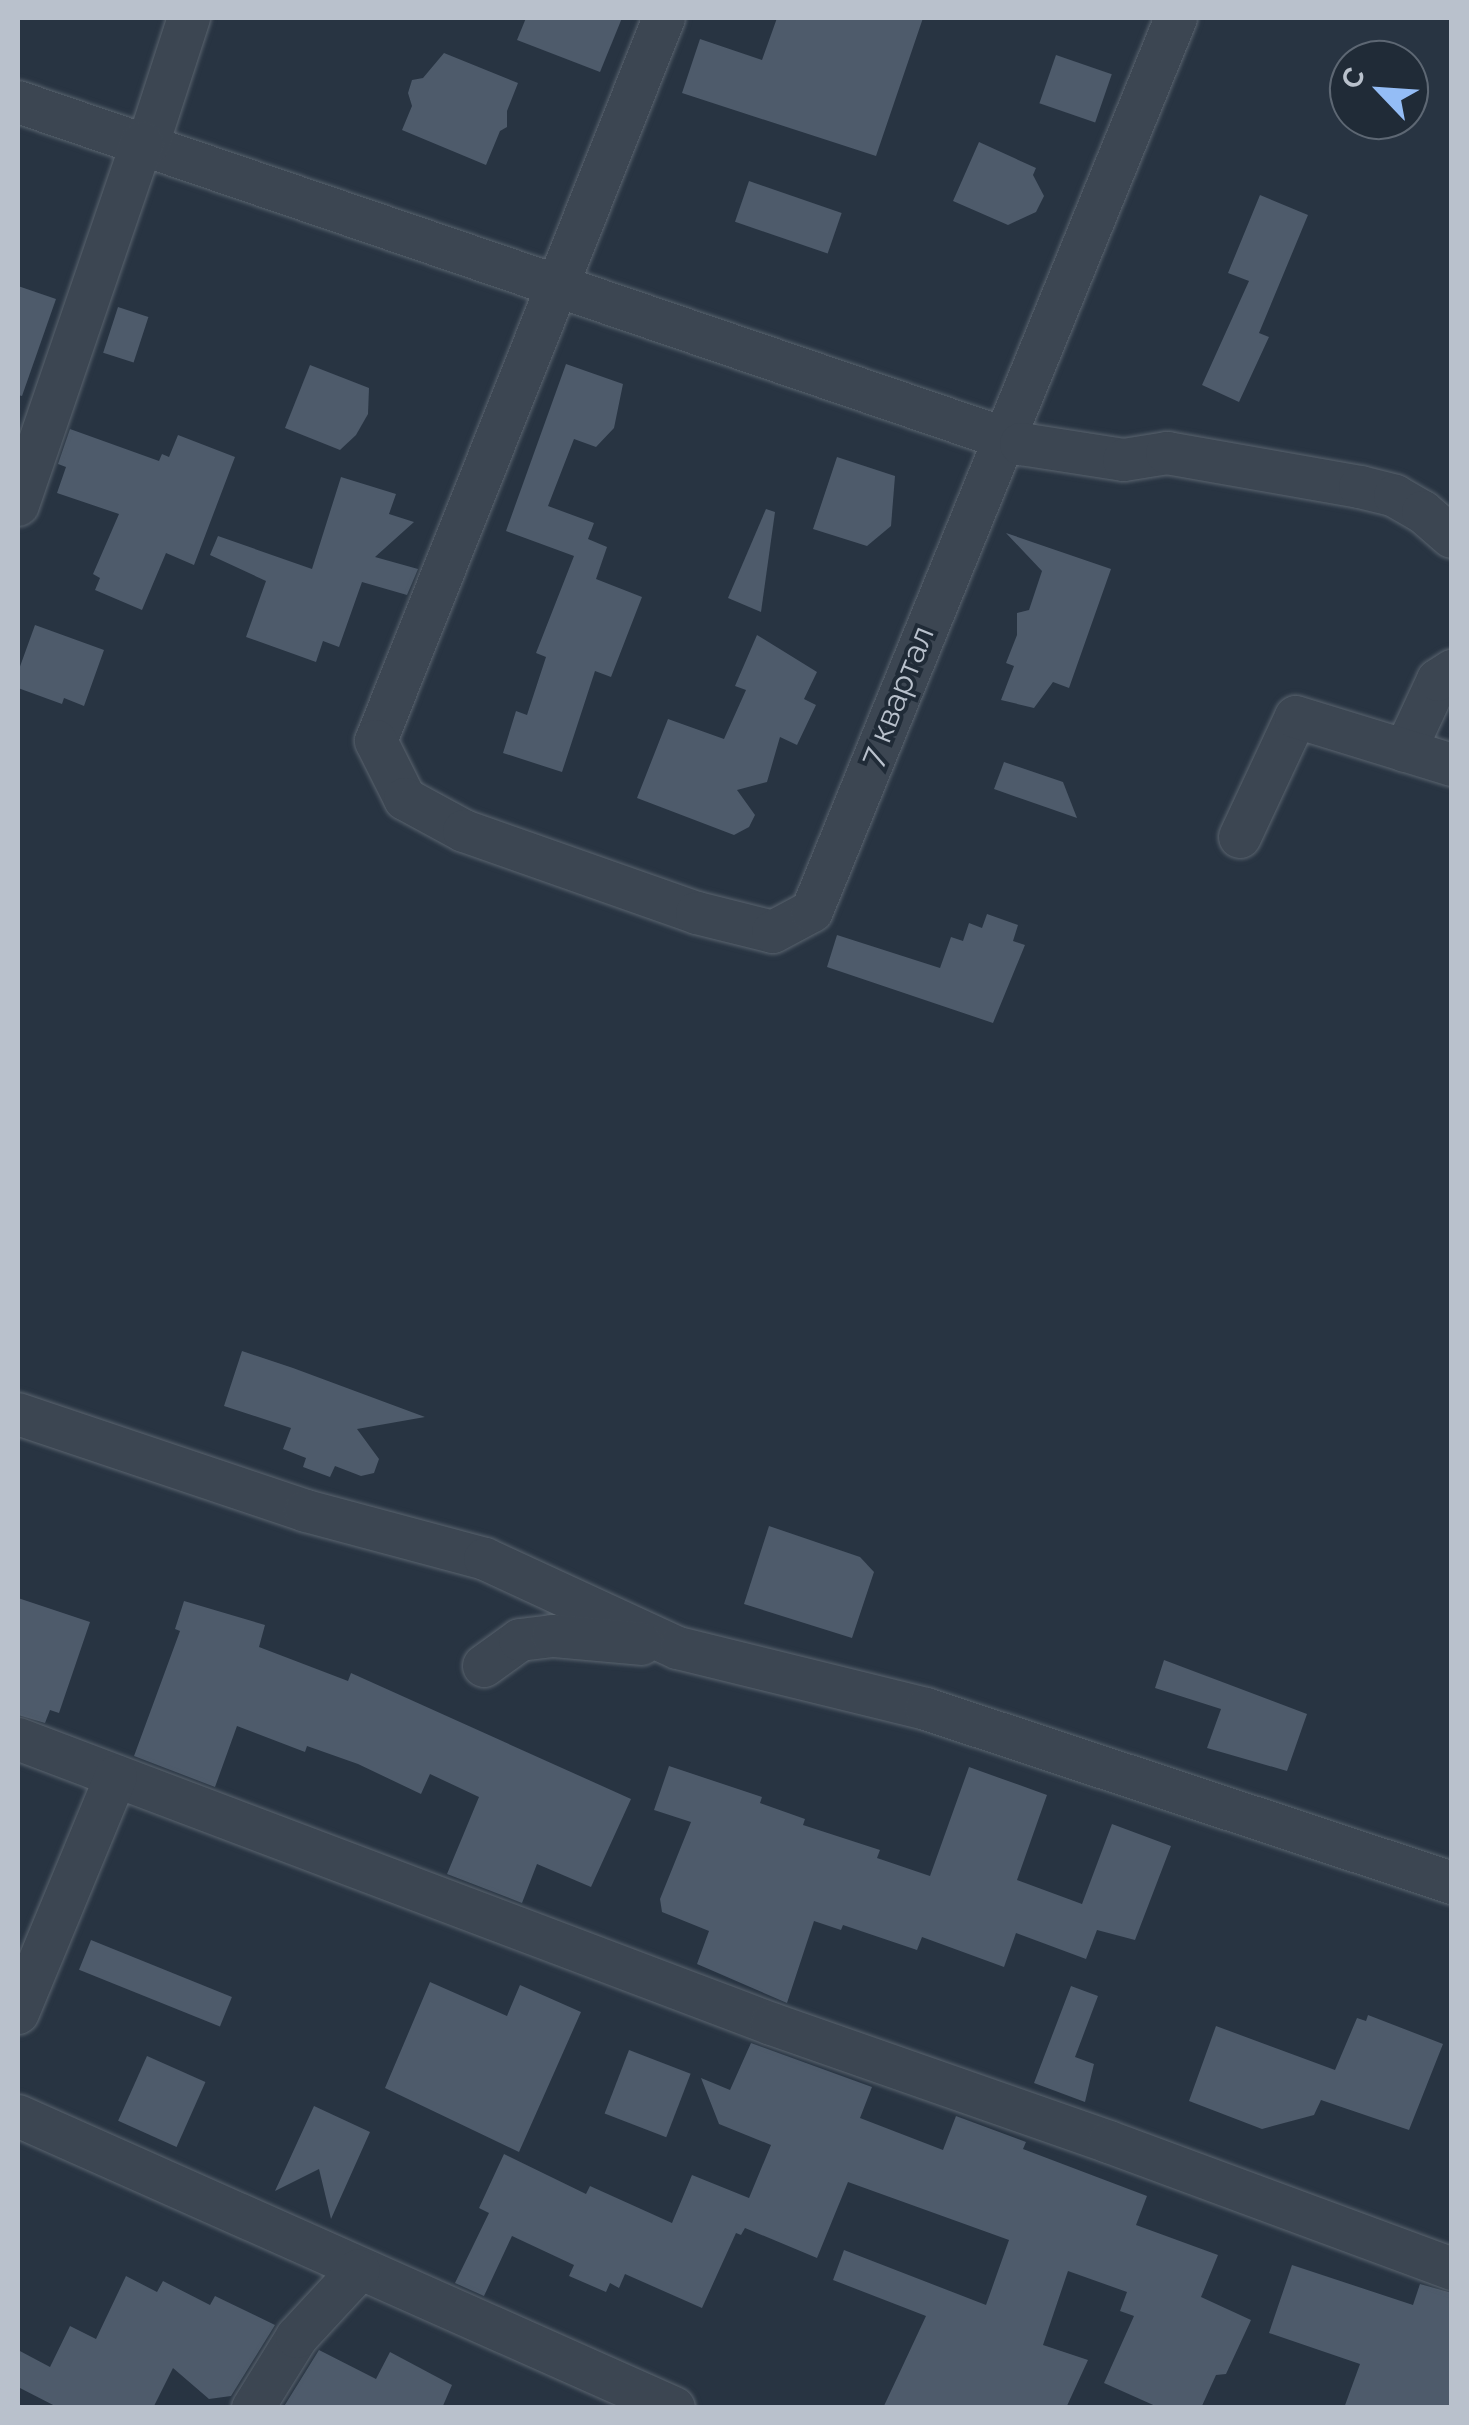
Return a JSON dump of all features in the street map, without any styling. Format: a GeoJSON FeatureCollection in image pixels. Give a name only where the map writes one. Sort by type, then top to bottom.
{"type":"FeatureCollection","features":[{"type":"Feature","properties":{"kind":"street"},"geometry":{"type":"LineString","coordinates":[[18,505],[189,18]]}},
{"type":"Feature","properties":{"kind":"street"},"geometry":{"type":"LineString","coordinates":[[556,284],[664,18]]}},
{"type":"Feature","properties":{"kind":"street","name":"7 квартал"},"geometry":{"type":"LineString","coordinates":[[556,284],[376,741],[405,799],[464,831],[697,913],[773,932],[812,910],[1002,436],[1176,18]]}},
{"type":"Feature","properties":{"kind":"street"},"geometry":{"type":"LineString","coordinates":[[18,102],[1021,444],[1124,460],[1167,453],[1360,487],[1395,496],[1423,512],[1452,537]]}},
{"type":"Feature","properties":{"kind":"street"},"geometry":{"type":"LineString","coordinates":[[1405,750],[1438,680],[1452,671]]}},
{"type":"Feature","properties":{"kind":"street"},"geometry":{"type":"LineString","coordinates":[[1240,837],[1296,717],[1452,765]]}},
{"type":"Feature","properties":{"kind":"street"},"geometry":{"type":"LineString","coordinates":[[18,1414],[306,1511],[486,1558],[678,1648]]}},
{"type":"Feature","properties":{"kind":"street"},"geometry":{"type":"LineString","coordinates":[[484,1666],[520,1640],[543,1612],[541,1584]]}},
{"type":"Feature","properties":{"kind":"street"},"geometry":{"type":"LineString","coordinates":[[520,1640],[553,1636],[678,1648],[926,1708],[1452,1883]]}},
{"type":"Feature","properties":{"kind":"street"},"geometry":{"type":"LineString","coordinates":[[18,1739],[772,2024],[1109,2142],[1452,2269]]}},
{"type":"Feature","properties":{"kind":"street"},"geometry":{"type":"LineString","coordinates":[[18,2013],[116,1776]]}},
{"type":"Feature","properties":{"kind":"street"},"geometry":{"type":"LineString","coordinates":[[18,2116],[671,2407]]}},
{"type":"Feature","properties":{"kind":"street"},"geometry":{"type":"LineString","coordinates":[[253,2408],[297,2337],[359,2270]]}},
{"type":"Feature","properties":{"kind":"building"},"geometry":{"type":"Polygon","coordinates":[[[526,18],[622,18],[600,72],[517,40],[526,18]]]}},
{"type":"Feature","properties":{"kind":"building"},"geometry":{"type":"Polygon","coordinates":[[[777,18],[923,18],[876,156],[682,93],[700,39],[762,60],[777,18]]]}},
{"type":"Feature","properties":{"kind":"building"},"geometry":{"type":"Polygon","coordinates":[[[444,53],[518,83],[507,111],[507,127],[500,131],[486,165],[402,130],[412,106],[408,93],[412,80],[423,78],[444,53]]]}},
{"type":"Feature","properties":{"kind":"building"},"geometry":{"type":"Polygon","coordinates":[[[1056,55],[1112,74],[1095,122],[1039,103],[1056,55]]]}},
{"type":"Feature","properties":{"kind":"building"},"geometry":{"type":"Polygon","coordinates":[[[979,142],[1036,168],[1033,175],[1044,196],[1036,212],[1008,225],[953,201],[979,142]]]}},
{"type":"Feature","properties":{"kind":"building"},"geometry":{"type":"Polygon","coordinates":[[[749,181],[842,213],[828,254],[735,222],[749,181]]]}},
{"type":"Feature","properties":{"kind":"building"},"geometry":{"type":"Polygon","coordinates":[[[1260,195],[1308,215],[1259,333],[1269,337],[1239,402],[1202,385],[1249,281],[1228,273],[1260,195]]]}},
{"type":"Feature","properties":{"kind":"building"},"geometry":{"type":"Polygon","coordinates":[[[18,286],[56,299],[22,396],[18,395],[18,286]]]}},
{"type":"Feature","properties":{"kind":"building"},"geometry":{"type":"Polygon","coordinates":[[[118,307],[148,317],[134,363],[103,353],[118,307]]]}},
{"type":"Feature","properties":{"kind":"building"},"geometry":{"type":"Polygon","coordinates":[[[566,364],[623,384],[614,428],[596,447],[574,439],[548,506],[594,523],[588,539],[607,547],[596,579],[642,597],[611,677],[595,671],[562,772],[503,753],[516,711],[527,715],[546,657],[536,653],[574,556],[506,531],[566,364]]]}},
{"type":"Feature","properties":{"kind":"building"},"geometry":{"type":"Polygon","coordinates":[[[310,365],[369,388],[368,414],[356,435],[340,450],[285,428],[310,365]]]}},
{"type":"Feature","properties":{"kind":"building"},"geometry":{"type":"Polygon","coordinates":[[[70,429],[159,461],[162,454],[169,457],[178,435],[235,457],[194,565],[166,553],[142,610],[95,590],[100,578],[93,574],[119,514],[57,493],[66,467],[58,464],[70,429]]]}},
{"type":"Feature","properties":{"kind":"building"},"geometry":{"type":"Polygon","coordinates":[[[837,457],[895,476],[891,526],[867,546],[813,529],[837,457]]]}},
{"type":"Feature","properties":{"kind":"building"},"geometry":{"type":"Polygon","coordinates":[[[341,477],[396,494],[389,514],[414,522],[375,557],[418,569],[407,595],[362,582],[339,647],[323,641],[316,662],[246,637],[266,581],[210,555],[218,536],[312,569],[341,477]]]}},
{"type":"Feature","properties":{"kind":"building"},"geometry":{"type":"Polygon","coordinates":[[[766,509],[775,512],[761,612],[728,598],[766,509]]]}},
{"type":"Feature","properties":{"kind":"building"},"geometry":{"type":"Polygon","coordinates":[[[1006,533],[1111,569],[1069,688],[1053,682],[1034,708],[1001,700],[1014,666],[1006,663],[1017,635],[1017,613],[1029,610],[1042,571],[1006,533]]]}},
{"type":"Feature","properties":{"kind":"building"},"geometry":{"type":"Polygon","coordinates":[[[35,625],[104,650],[84,706],[64,698],[62,704],[18,688],[18,672],[35,625]]]}},
{"type":"Feature","properties":{"kind":"building"},"geometry":{"type":"Polygon","coordinates":[[[757,635],[817,672],[804,699],[816,705],[797,745],[780,737],[767,782],[737,790],[755,815],[749,827],[734,835],[637,798],[668,719],[724,739],[746,690],[735,686],[757,635]]]}},
{"type":"Feature","properties":{"kind":"building"},"geometry":{"type":"Polygon","coordinates":[[[1004,762],[1063,782],[1077,818],[994,789],[1004,762]]]}},
{"type":"Feature","properties":{"kind":"building"},"geometry":{"type":"Polygon","coordinates":[[[987,914],[1018,925],[1013,941],[1025,945],[993,1023],[827,967],[837,935],[940,968],[951,937],[963,941],[969,923],[982,928],[987,914]]]}},
{"type":"Feature","properties":{"kind":"building"},"geometry":{"type":"Polygon","coordinates":[[[242,1351],[425,1417],[357,1429],[379,1459],[374,1473],[361,1476],[335,1466],[330,1477],[303,1467],[306,1458],[283,1449],[291,1428],[224,1406],[242,1351]]]}},
{"type":"Feature","properties":{"kind":"building"},"geometry":{"type":"Polygon","coordinates":[[[769,1526],[860,1557],[874,1572],[852,1638],[744,1604],[769,1526]]]}},
{"type":"Feature","properties":{"kind":"building"},"geometry":{"type":"Polygon","coordinates":[[[18,1598],[90,1622],[59,1713],[50,1710],[45,1723],[18,1715],[18,1598]]]}},
{"type":"Feature","properties":{"kind":"building"},"geometry":{"type":"Polygon","coordinates":[[[184,1601],[265,1625],[259,1647],[348,1681],[351,1673],[631,1799],[591,1887],[537,1864],[522,1903],[447,1874],[479,1797],[430,1774],[421,1794],[358,1764],[307,1746],[305,1752],[237,1726],[215,1787],[134,1756],[180,1631],[175,1629],[184,1601]]]}},
{"type":"Feature","properties":{"kind":"building"},"geometry":{"type":"Polygon","coordinates":[[[1164,1660],[1307,1714],[1287,1771],[1207,1748],[1221,1709],[1155,1688],[1164,1660]]]}},
{"type":"Feature","properties":{"kind":"building"},"geometry":{"type":"Polygon","coordinates":[[[669,1766],[762,1797],[760,1803],[805,1819],[803,1825],[880,1850],[877,1858],[930,1876],[969,1767],[1047,1795],[1017,1880],[1082,1904],[1112,1824],[1171,1846],[1135,1940],[1097,1930],[1086,1959],[1016,1933],[1004,1967],[922,1937],[917,1950],[843,1925],[841,1930],[814,1921],[787,2003],[697,1964],[709,1931],[662,1912],[660,1899],[691,1822],[654,1810],[669,1766]]]}},
{"type":"Feature","properties":{"kind":"building"},"geometry":{"type":"Polygon","coordinates":[[[91,1940],[232,1997],[220,2027],[79,1970],[91,1940]]]}},
{"type":"Feature","properties":{"kind":"building"},"geometry":{"type":"Polygon","coordinates":[[[430,1982],[507,2016],[520,1985],[581,2012],[519,2152],[385,2088],[430,1982]]]}},
{"type":"Feature","properties":{"kind":"building"},"geometry":{"type":"Polygon","coordinates":[[[1071,1986],[1098,1996],[1075,2057],[1094,2064],[1085,2102],[1034,2083],[1071,1986]]]}},
{"type":"Feature","properties":{"kind":"building"},"geometry":{"type":"Polygon","coordinates":[[[1368,2015],[1443,2044],[1409,2130],[1321,2100],[1314,2115],[1262,2129],[1189,2101],[1216,2026],[1335,2070],[1357,2018],[1366,2021],[1368,2015]]]}},
{"type":"Feature","properties":{"kind":"building"},"geometry":{"type":"Polygon","coordinates":[[[751,2043],[872,2087],[860,2118],[943,2150],[956,2116],[1026,2142],[1023,2149],[1147,2196],[1136,2225],[1218,2255],[1201,2297],[1251,2320],[1226,2374],[1216,2375],[1201,2408],[1160,2408],[1104,2383],[1134,2316],[1120,2311],[1127,2292],[1068,2271],[1043,2345],[1088,2360],[1066,2408],[883,2408],[926,2316],[833,2280],[844,2250],[986,2305],[1009,2240],[848,2182],[817,2258],[745,2228],[741,2235],[736,2233],[702,2308],[625,2274],[619,2288],[610,2283],[606,2292],[569,2276],[574,2265],[512,2236],[484,2296],[455,2283],[489,2213],[479,2208],[504,2154],[586,2194],[590,2186],[672,2223],[692,2175],[749,2198],[771,2145],[719,2124],[701,2078],[730,2090],[751,2043]]]}},
{"type":"Feature","properties":{"kind":"building"},"geometry":{"type":"Polygon","coordinates":[[[629,2050],[691,2074],[666,2137],[605,2113],[629,2050]]]}},
{"type":"Feature","properties":{"kind":"building"},"geometry":{"type":"Polygon","coordinates":[[[147,2056],[205,2082],[177,2147],[118,2121],[147,2056]]]}},
{"type":"Feature","properties":{"kind":"building"},"geometry":{"type":"Polygon","coordinates":[[[314,2106],[370,2132],[331,2219],[319,2169],[275,2191],[314,2106]]]}},
{"type":"Feature","properties":{"kind":"building"},"geometry":{"type":"Polygon","coordinates":[[[1292,2265],[1413,2305],[1420,2284],[1452,2293],[1452,2408],[1344,2408],[1360,2364],[1269,2333],[1292,2265]]]}},
{"type":"Feature","properties":{"kind":"building"},"geometry":{"type":"Polygon","coordinates":[[[126,2276],[157,2292],[163,2281],[210,2305],[215,2296],[275,2325],[231,2396],[209,2399],[173,2368],[153,2408],[59,2408],[18,2387],[18,2350],[50,2367],[70,2326],[96,2339],[126,2276]]]}},
{"type":"Feature","properties":{"kind":"building"},"geometry":{"type":"Polygon","coordinates":[[[319,2350],[376,2379],[390,2352],[452,2385],[442,2408],[283,2408],[319,2350]]]}}]}
